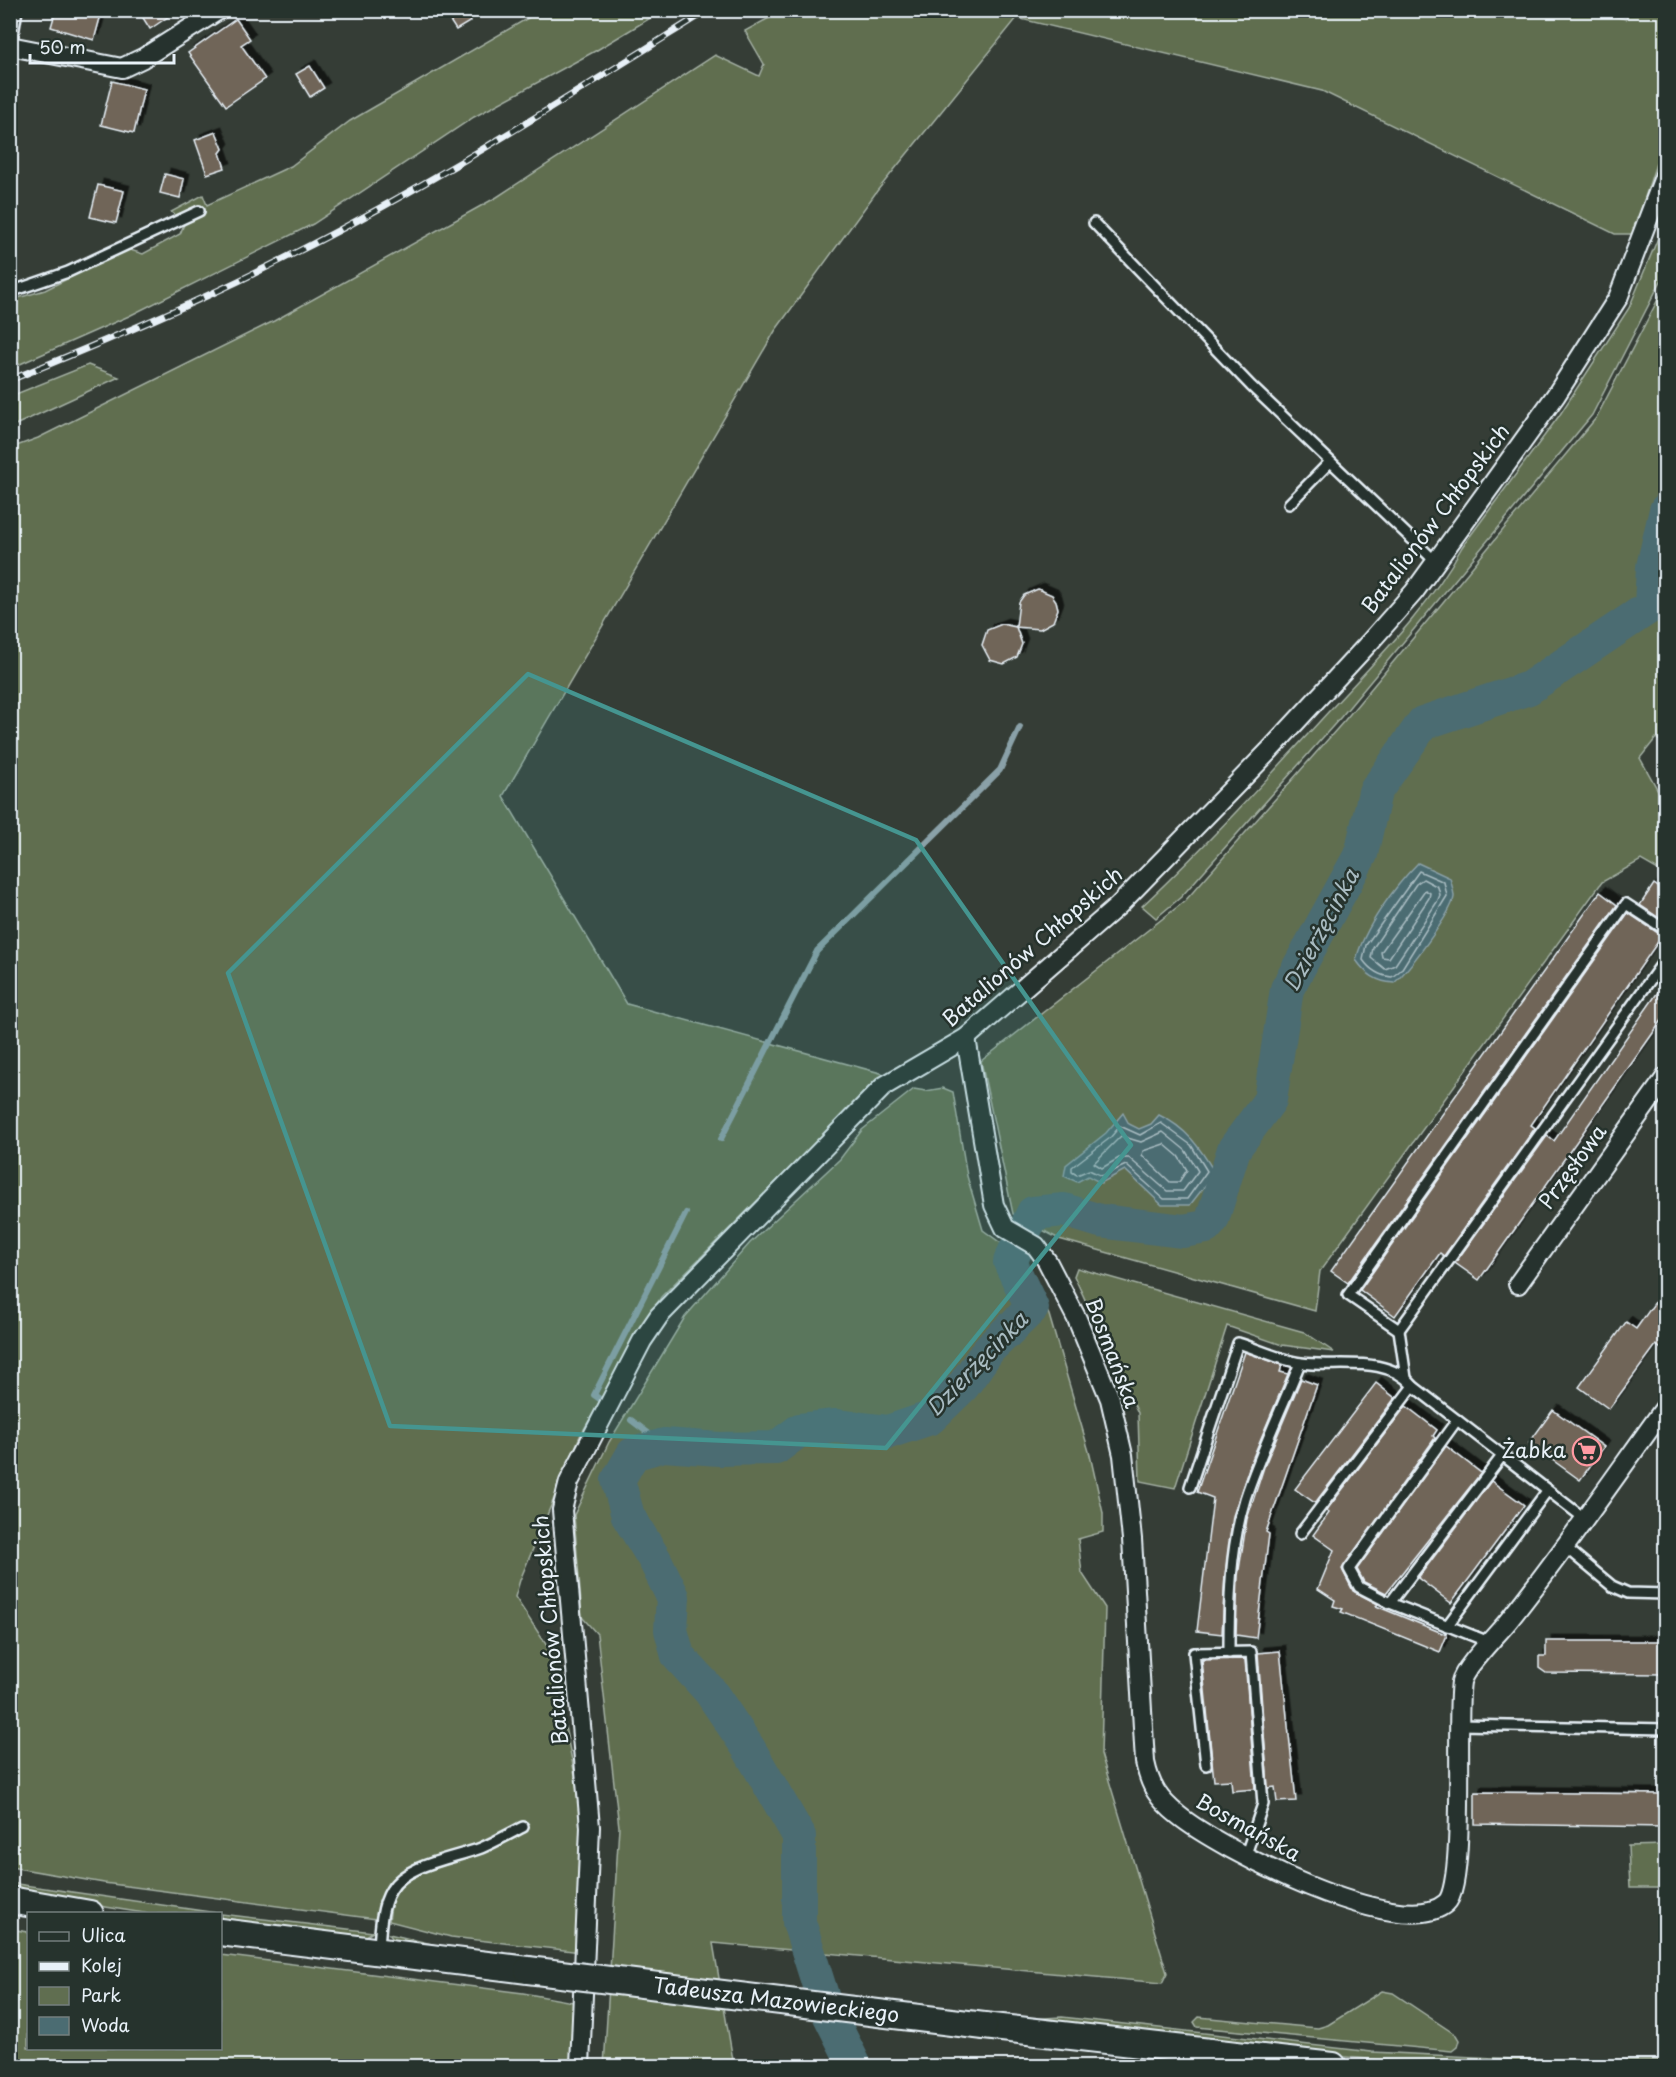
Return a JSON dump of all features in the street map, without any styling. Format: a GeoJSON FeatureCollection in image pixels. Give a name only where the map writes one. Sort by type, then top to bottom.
{"type":"FeatureCollection","features":[{"type":"Feature","properties":{"kind":"main road"},"geometry":{"type":"LineString","coordinates":[[10,1899],[79,1912]]}},
{"type":"Feature","properties":{"kind":"main road","name":"Tadeusza Mazowieckiego"},"geometry":{"type":"LineString","coordinates":[[222,1932],[1333,2067]]}},
{"type":"Feature","properties":{"kind":"street"},"geometry":{"type":"LineString","coordinates":[[11,46],[122,68],[143,58],[219,10]]}},
{"type":"Feature","properties":{"kind":"street","name":"Batalionów Chłopskich"},"geometry":{"type":"LineString","coordinates":[[580,2067],[590,1836],[562,1522],[564,1495],[642,1341],[659,1316],[884,1086],[966,1038],[1118,906],[1268,752],[1414,592],[1556,395],[1618,298],[1665,172]]}},
{"type":"Feature","properties":{"kind":"street","name":"Bosmańska"},"geometry":{"type":"LineString","coordinates":[[966,1038],[994,1205],[1005,1228],[1036,1246],[1047,1261],[1110,1399],[1123,1455],[1139,1618],[1144,1762],[1150,1784],[1177,1815],[1274,1873],[1340,1897],[1395,1911],[1429,1909],[1446,1903],[1453,1893],[1455,1871],[1462,1680],[1585,1519],[1665,1406]]}},
{"type":"Feature","properties":{"kind":"street","name":"Przęsłowa"},"geometry":{"type":"LineString","coordinates":[[1518,1284],[1665,1077]]}},
{"type":"Feature","properties":{"kind":"lane"},"geometry":{"type":"LineString","coordinates":[[11,46],[17,10]]}},
{"type":"Feature","properties":{"kind":"lane"},"geometry":{"type":"LineString","coordinates":[[10,292],[68,272],[199,211]]}},
{"type":"Feature","properties":{"kind":"lane"},"geometry":{"type":"LineString","coordinates":[[1094,223],[1251,386],[1436,562]]}},
{"type":"Feature","properties":{"kind":"lane"},"geometry":{"type":"LineString","coordinates":[[1289,504],[1330,462]]}},
{"type":"Feature","properties":{"kind":"lane"},"geometry":{"type":"LineString","coordinates":[[1399,1330],[1348,1295],[1626,904],[1665,930]]}},
{"type":"Feature","properties":{"kind":"lane"},"geometry":{"type":"LineString","coordinates":[[1406,1378],[1399,1330],[1665,958]]}},
{"type":"Feature","properties":{"kind":"lane"},"geometry":{"type":"LineString","coordinates":[[1190,1487],[1238,1343],[1300,1363],[1362,1364],[1385,1369],[1406,1378],[1413,1386],[1585,1519]]}},
{"type":"Feature","properties":{"kind":"lane"},"geometry":{"type":"LineString","coordinates":[[1228,1653],[1229,1602],[1245,1499],[1300,1363]]}},
{"type":"Feature","properties":{"kind":"lane"},"geometry":{"type":"LineString","coordinates":[[1300,1534],[1413,1386]]}},
{"type":"Feature","properties":{"kind":"lane"},"geometry":{"type":"LineString","coordinates":[[1457,1420],[1349,1569],[1359,1587],[1390,1604],[1489,1642]]}},
{"type":"Feature","properties":{"kind":"lane"},"geometry":{"type":"LineString","coordinates":[[1390,1604],[1502,1456]]}},
{"type":"Feature","properties":{"kind":"lane"},"geometry":{"type":"LineString","coordinates":[[1447,1626],[1547,1491]]}},
{"type":"Feature","properties":{"kind":"lane"},"geometry":{"type":"LineString","coordinates":[[1564,1546],[1612,1587],[1628,1593],[1665,1594]]}},
{"type":"Feature","properties":{"kind":"lane"},"geometry":{"type":"LineString","coordinates":[[1206,1765],[1194,1653],[1251,1652],[1263,1804],[1245,1857]]}},
{"type":"Feature","properties":{"kind":"lane"},"geometry":{"type":"LineString","coordinates":[[1460,1725],[1665,1729]]}},
{"type":"Feature","properties":{"kind":"lane"},"geometry":{"type":"LineString","coordinates":[[379,1951],[385,1903],[390,1891],[399,1880],[443,1859],[481,1848],[523,1827]]}},
{"type":"Feature","properties":{"kind":"highlighted area"},"geometry":{"type":"Polygon","coordinates":[[[528,674],[916,840],[1131,1145],[886,1448],[390,1426],[228,973],[528,674]]]}},
{"type":"Feature","properties":{"kind":"green space"},"geometry":{"type":"Polygon","coordinates":[[[1588,10],[1626,19],[1629,11],[1665,11],[1665,136],[1633,234],[1615,234],[1322,91],[1017,18],[877,191],[775,331],[503,796],[627,1004],[884,1074],[661,1297],[580,1436],[520,1580],[515,1597],[549,1649],[587,1833],[581,1952],[451,1937],[389,1921],[391,1905],[379,1902],[376,1919],[104,1883],[11,1867],[11,448],[38,438],[274,321],[497,197],[715,55],[759,76],[764,64],[745,31],[782,11],[1588,10]]]}},
{"type":"Feature","properties":{"kind":"green space"},"geometry":{"type":"Polygon","coordinates":[[[540,11],[662,11],[597,50],[474,117],[313,224],[129,316],[11,368],[11,300],[45,290],[127,249],[143,254],[180,234],[185,222],[171,212],[203,195],[207,205],[291,166],[350,121],[540,11]]]}},
{"type":"Feature","properties":{"kind":"green space"},"geometry":{"type":"Polygon","coordinates":[[[1665,221],[1665,273],[1592,415],[1341,717],[1181,897],[1156,918],[1142,906],[1191,859],[1261,785],[1384,652],[1434,591],[1462,547],[1559,416],[1629,308],[1665,221]]]}},
{"type":"Feature","properties":{"kind":"green space"},"geometry":{"type":"Polygon","coordinates":[[[1665,286],[1665,745],[1656,738],[1640,758],[1665,803],[1665,874],[1641,860],[1602,882],[1320,1271],[1315,1311],[1059,1239],[1013,1214],[981,1061],[1185,901],[1345,720],[1596,418],[1665,286]]]}},
{"type":"Feature","properties":{"kind":"green space"},"geometry":{"type":"Polygon","coordinates":[[[88,365],[119,377],[11,427],[11,396],[88,365]]]}},
{"type":"Feature","properties":{"kind":"green space"},"geometry":{"type":"Polygon","coordinates":[[[943,1088],[953,1092],[967,1176],[983,1230],[1024,1260],[1049,1315],[1090,1455],[1103,1513],[1103,1532],[1078,1539],[1082,1573],[1105,1608],[1101,1754],[1167,1973],[1162,1983],[713,1943],[734,2066],[604,2066],[619,1827],[597,1634],[582,1617],[574,1515],[609,1442],[685,1317],[750,1243],[840,1159],[862,1130],[914,1089],[926,1091],[943,1088]]]}},
{"type":"Feature","properties":{"kind":"green space"},"geometry":{"type":"Polygon","coordinates":[[[1077,1268],[1304,1332],[1334,1352],[1282,1345],[1227,1326],[1175,1488],[1140,1481],[1138,1413],[1074,1276],[1077,1268]]]}},
{"type":"Feature","properties":{"kind":"green space"},"geometry":{"type":"Polygon","coordinates":[[[1665,1845],[1665,1888],[1630,1888],[1628,1846],[1665,1845]]]}},
{"type":"Feature","properties":{"kind":"green space"},"geometry":{"type":"Polygon","coordinates":[[[10,1883],[210,1912],[137,1912],[11,1892],[10,1883]]]}},
{"type":"Feature","properties":{"kind":"green space"},"geometry":{"type":"Polygon","coordinates":[[[222,1914],[373,1932],[361,1939],[222,1922],[222,1914]]]}},
{"type":"Feature","properties":{"kind":"green space"},"geometry":{"type":"Polygon","coordinates":[[[10,1929],[27,1932],[27,2050],[222,2050],[222,1955],[523,1993],[573,2002],[571,2066],[11,2066],[10,1929]]]}},
{"type":"Feature","properties":{"kind":"green space"},"geometry":{"type":"Polygon","coordinates":[[[389,1934],[449,1948],[395,1942],[389,1934]]]}},
{"type":"Feature","properties":{"kind":"green space"},"geometry":{"type":"Polygon","coordinates":[[[1382,1991],[1393,1993],[1456,2035],[1459,2040],[1457,2047],[1452,2051],[1197,2027],[1194,2022],[1199,2017],[1318,2028],[1328,2025],[1382,1991]]]}},
{"type":"Feature","properties":{"kind":"green space"},"geometry":{"type":"Polygon","coordinates":[[[1062,2017],[1372,2052],[1515,2059],[1665,2060],[1665,2066],[1485,2066],[1375,2060],[1027,2019],[1062,2017]]]}},
{"type":"Feature","properties":{"kind":"water"},"geometry":{"type":"Polygon","coordinates":[[[1418,863],[1450,878],[1454,897],[1446,916],[1409,967],[1394,983],[1382,981],[1368,973],[1356,960],[1366,935],[1381,908],[1418,863]]]}},
{"type":"Feature","properties":{"kind":"water"},"geometry":{"type":"Polygon","coordinates":[[[1123,1113],[1129,1124],[1139,1129],[1151,1124],[1159,1115],[1185,1132],[1198,1147],[1215,1173],[1190,1205],[1162,1205],[1125,1170],[1101,1183],[1088,1176],[1077,1182],[1064,1176],[1066,1165],[1106,1133],[1123,1113]]]}},
{"type":"Feature","properties":{"kind":"building"},"geometry":{"type":"Polygon","coordinates":[[[56,10],[75,10],[100,18],[94,40],[51,27],[56,10]]]}},
{"type":"Feature","properties":{"kind":"building"},"geometry":{"type":"Polygon","coordinates":[[[138,10],[178,10],[150,29],[138,10]]]}},
{"type":"Feature","properties":{"kind":"building"},"geometry":{"type":"Polygon","coordinates":[[[443,10],[464,10],[471,21],[456,30],[443,10]]]}},
{"type":"Feature","properties":{"kind":"building"},"geometry":{"type":"Polygon","coordinates":[[[236,19],[250,39],[241,45],[265,79],[226,106],[188,53],[236,19]]]}},
{"type":"Feature","properties":{"kind":"building"},"geometry":{"type":"Polygon","coordinates":[[[310,66],[324,88],[310,97],[296,74],[310,66]]]}},
{"type":"Feature","properties":{"kind":"building"},"geometry":{"type":"Polygon","coordinates":[[[112,81],[144,89],[134,133],[101,125],[112,81]]]}},
{"type":"Feature","properties":{"kind":"building"},"geometry":{"type":"Polygon","coordinates":[[[216,132],[223,149],[220,153],[225,168],[207,174],[195,140],[216,132]]]}},
{"type":"Feature","properties":{"kind":"building"},"geometry":{"type":"Polygon","coordinates":[[[165,174],[184,179],[180,198],[160,193],[165,174]]]}},
{"type":"Feature","properties":{"kind":"building"},"geometry":{"type":"Polygon","coordinates":[[[98,185],[124,191],[116,223],[90,217],[98,185]]]}},
{"type":"Feature","properties":{"kind":"building"},"geometry":{"type":"Polygon","coordinates":[[[1038,589],[1052,595],[1058,609],[1053,622],[1040,629],[1016,627],[1019,602],[1024,595],[1038,589]]]}},
{"type":"Feature","properties":{"kind":"building"},"geometry":{"type":"Polygon","coordinates":[[[1002,624],[1016,627],[1022,644],[1017,657],[1004,664],[990,660],[982,645],[987,630],[1002,624]]]}},
{"type":"Feature","properties":{"kind":"building"},"geometry":{"type":"Polygon","coordinates":[[[1654,884],[1665,892],[1665,922],[1640,905],[1654,884]]]}},
{"type":"Feature","properties":{"kind":"building"},"geometry":{"type":"Polygon","coordinates":[[[1600,892],[1617,905],[1348,1283],[1331,1271],[1600,892]]]}},
{"type":"Feature","properties":{"kind":"building"},"geometry":{"type":"Polygon","coordinates":[[[1628,913],[1662,936],[1531,1125],[1535,1128],[1444,1256],[1440,1253],[1395,1316],[1360,1290],[1628,913]]]}},
{"type":"Feature","properties":{"kind":"building"},"geometry":{"type":"Polygon","coordinates":[[[1665,982],[1665,1016],[1479,1280],[1455,1263],[1547,1136],[1554,1141],[1665,982]]]}},
{"type":"Feature","properties":{"kind":"building"},"geometry":{"type":"Polygon","coordinates":[[[1665,1288],[1665,1352],[1656,1345],[1609,1409],[1579,1387],[1626,1322],[1636,1329],[1665,1288]]]}},
{"type":"Feature","properties":{"kind":"building"},"geometry":{"type":"Polygon","coordinates":[[[1245,1352],[1282,1365],[1280,1372],[1288,1374],[1251,1462],[1233,1516],[1225,1575],[1222,1634],[1197,1631],[1213,1498],[1197,1492],[1245,1352]]]}},
{"type":"Feature","properties":{"kind":"building"},"geometry":{"type":"Polygon","coordinates":[[[1301,1379],[1317,1385],[1266,1532],[1269,1534],[1256,1638],[1236,1635],[1238,1576],[1247,1519],[1264,1467],[1301,1379]]]}},
{"type":"Feature","properties":{"kind":"building"},"geometry":{"type":"Polygon","coordinates":[[[1376,1383],[1395,1398],[1315,1503],[1295,1489],[1376,1383]]]}},
{"type":"Feature","properties":{"kind":"building"},"geometry":{"type":"Polygon","coordinates":[[[1406,1406],[1437,1430],[1433,1436],[1435,1438],[1342,1569],[1353,1591],[1378,1604],[1376,1606],[1447,1635],[1440,1652],[1341,1612],[1343,1609],[1333,1606],[1335,1600],[1318,1589],[1334,1550],[1313,1535],[1329,1513],[1326,1511],[1406,1406]]]}},
{"type":"Feature","properties":{"kind":"building"},"geometry":{"type":"Polygon","coordinates":[[[1553,1410],[1604,1447],[1580,1480],[1529,1443],[1553,1410]]]}},
{"type":"Feature","properties":{"kind":"building"},"geometry":{"type":"Polygon","coordinates":[[[1446,1446],[1481,1473],[1386,1593],[1364,1582],[1357,1569],[1446,1446]]]}},
{"type":"Feature","properties":{"kind":"building"},"geometry":{"type":"Polygon","coordinates":[[[1491,1481],[1524,1505],[1451,1603],[1418,1578],[1491,1481]]]}},
{"type":"Feature","properties":{"kind":"building"},"geometry":{"type":"Polygon","coordinates":[[[1546,1641],[1665,1641],[1665,1674],[1546,1673],[1539,1668],[1539,1656],[1546,1656],[1546,1641]]]}},
{"type":"Feature","properties":{"kind":"building"},"geometry":{"type":"Polygon","coordinates":[[[1280,1651],[1296,1801],[1277,1802],[1275,1787],[1268,1788],[1258,1653],[1280,1651]]]}},
{"type":"Feature","properties":{"kind":"building"},"geometry":{"type":"Polygon","coordinates":[[[1245,1659],[1255,1789],[1232,1791],[1231,1780],[1214,1781],[1202,1660],[1245,1659]]]}},
{"type":"Feature","properties":{"kind":"building"},"geometry":{"type":"Polygon","coordinates":[[[1475,1792],[1665,1794],[1665,1827],[1475,1824],[1475,1792]]]}},
{"type":"Feature","properties":{"kind":"waterway","name":"Dzierżęcinka"},"geometry":{"type":"LineString","coordinates":[[855,2066],[826,2008],[799,1922],[799,1836],[749,1749],[710,1691],[678,1656],[671,1630],[673,1597],[655,1560],[628,1516],[618,1480],[633,1454],[664,1445],[719,1449],[776,1448],[800,1430],[835,1426],[888,1432],[930,1418],[963,1386],[989,1349],[1032,1308],[1010,1262],[1033,1213],[1064,1210],[1100,1221],[1183,1231],[1206,1227],[1212,1220],[1234,1149],[1270,1100],[1287,989],[1361,854],[1375,792],[1423,723],[1529,688],[1651,606],[1653,567],[1666,510]]}},
{"type":"Feature","properties":{"kind":"waterway"},"geometry":{"type":"LineString","coordinates":[[721,1139],[817,951],[1000,770],[1020,727]]}},
{"type":"Feature","properties":{"kind":"waterway"},"geometry":{"type":"LineString","coordinates":[[607,1404],[594,1395],[686,1213]]}},
{"type":"Feature","properties":{"kind":"waterway"},"geometry":{"type":"LineString","coordinates":[[631,1420],[664,1445]]}},
{"type":"Feature","properties":{"kind":"railway"},"geometry":{"type":"LineString","coordinates":[[10,380],[188,304],[346,226],[503,137],[708,10]]}},
{"type":"Feature","properties":{"kind":"place","name":"Żabka"},"geometry":{"type":"Point","coordinates":[1587,1451]}}]}
